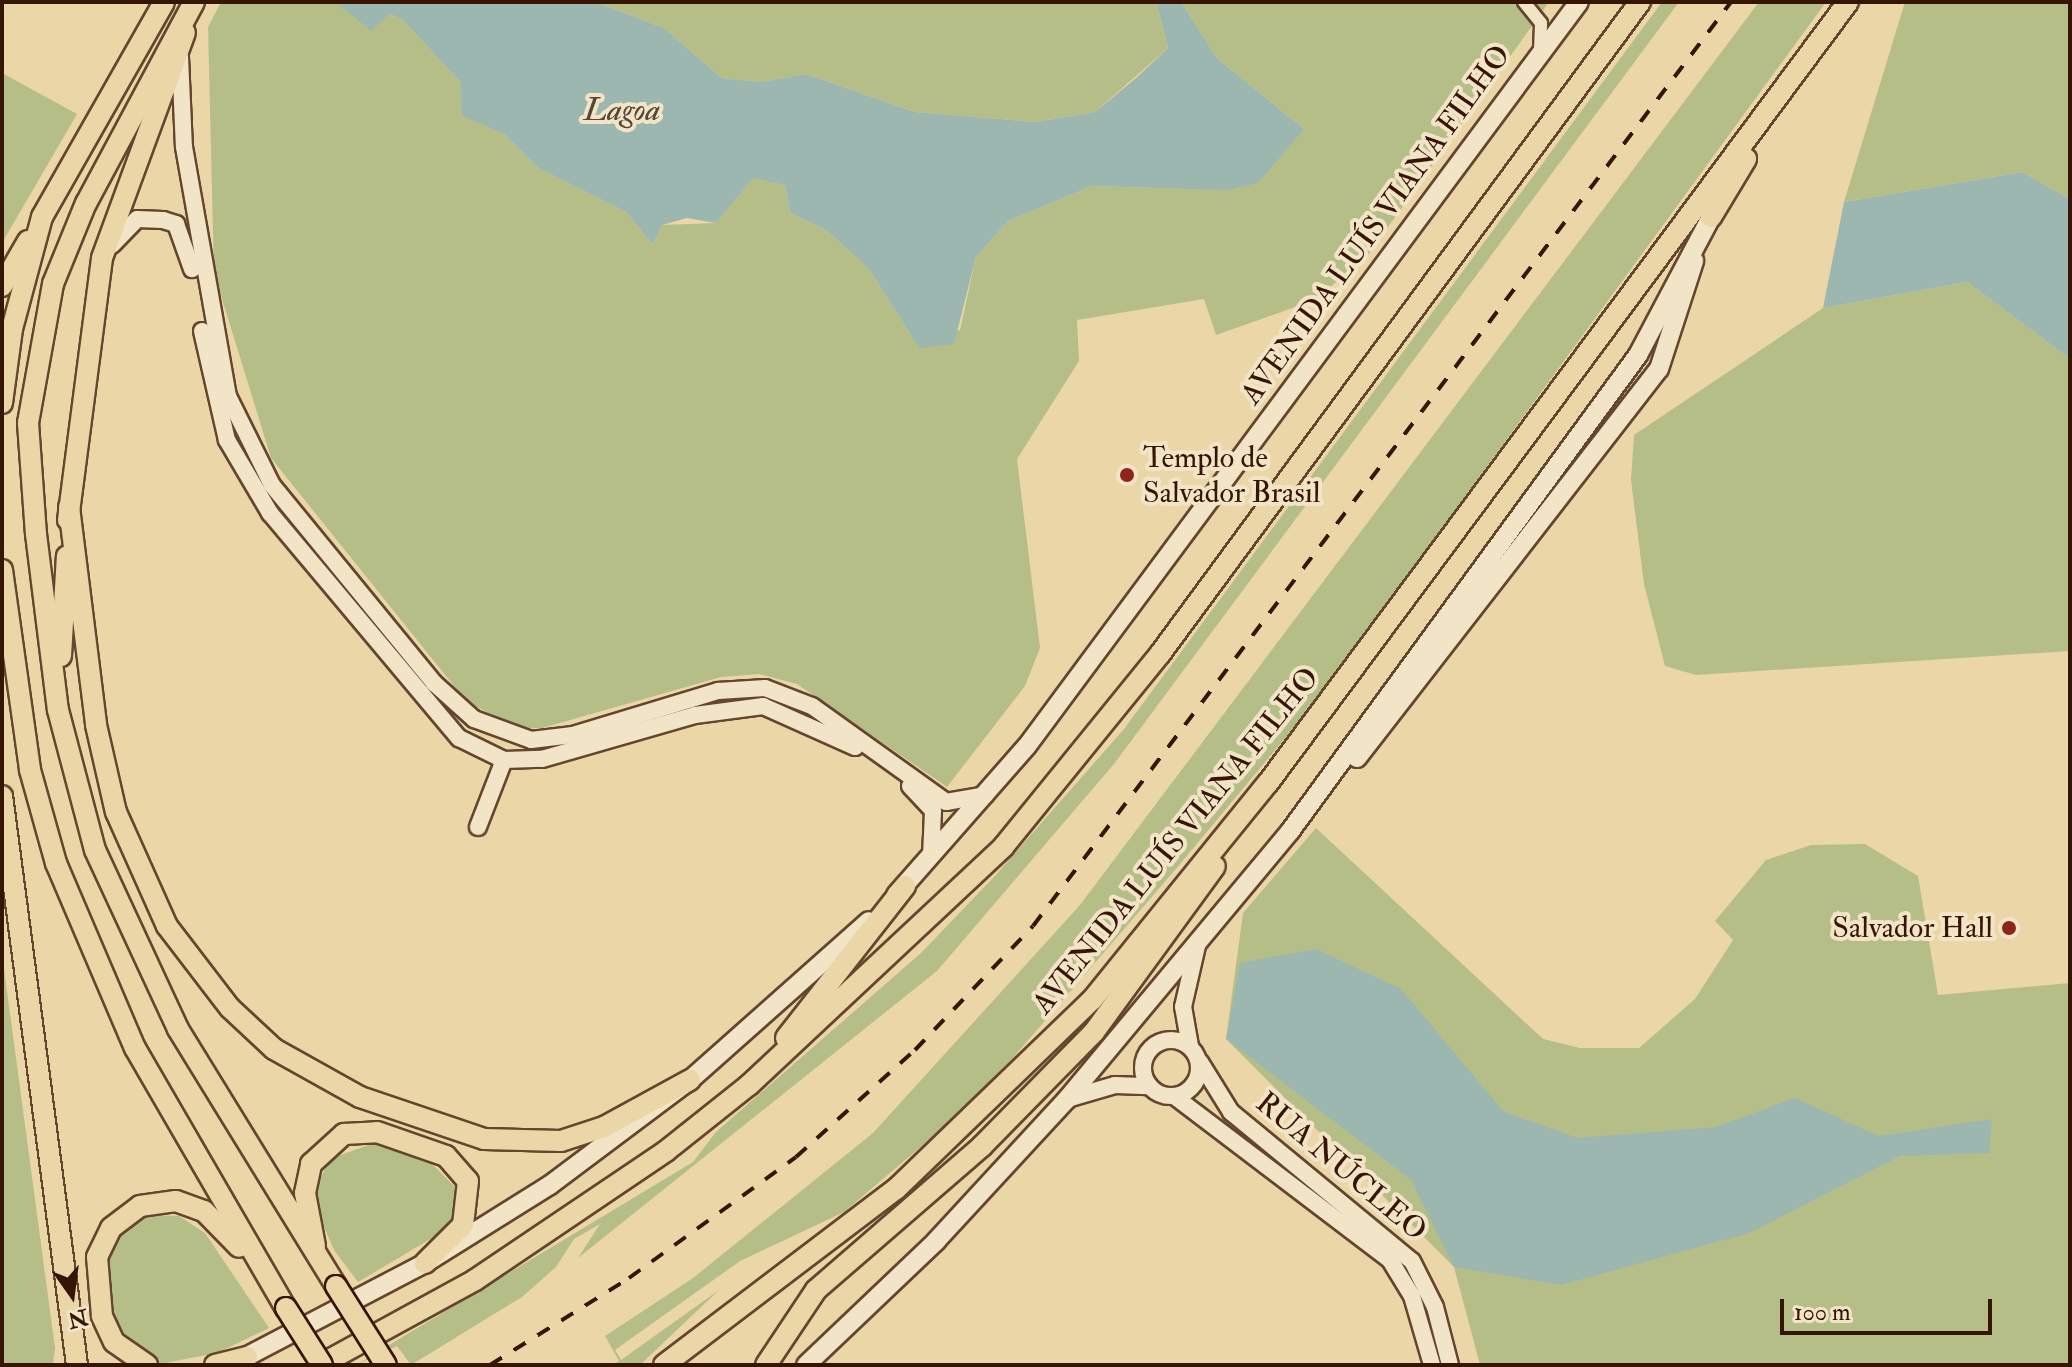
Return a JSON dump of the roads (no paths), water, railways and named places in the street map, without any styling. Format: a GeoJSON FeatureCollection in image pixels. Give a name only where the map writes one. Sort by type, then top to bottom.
{"type":"FeatureCollection","features":[{"type":"Feature","properties":{"kind":"main road"},"geometry":{"type":"LineString","coordinates":[[2,286],[164,2]]}},
{"type":"Feature","properties":{"kind":"main road","name":"AVENIDA LUÍS VIANA FILHO"},"geometry":{"type":"LineString","coordinates":[[238,1362],[425,1263],[550,1185],[690,1080],[905,886],[986,795],[1579,2]]}},
{"type":"Feature","properties":{"kind":"main road"},"geometry":{"type":"LineString","coordinates":[[2,570],[30,770],[56,863],[135,1048],[321,1365],[564,1223],[749,1085],[951,900],[1070,771],[1640,2]]}},
{"type":"Feature","properties":{"kind":"main road","name":"AVENIDA LUÍS VIANA FILHO"},"geometry":{"type":"LineString","coordinates":[[664,1365],[814,1256],[968,1125],[1092,1000],[1268,783],[1848,2]]}},
{"type":"Feature","properties":{"kind":"main road"},"geometry":{"type":"LineString","coordinates":[[58,710],[69,507],[102,258],[180,57],[192,6]]}},
{"type":"Feature","properties":{"kind":"main road"},"geometry":{"type":"LineString","coordinates":[[192,6],[66,247],[36,352],[28,423],[32,495],[58,710],[76,791],[121,915],[213,1090],[386,1365]]}},
{"type":"Feature","properties":{"kind":"main road"},"geometry":{"type":"LineString","coordinates":[[1291,830],[1638,355],[1711,217],[1815,47]]}},
{"type":"Feature","properties":{"kind":"main road"},"geometry":{"type":"LineString","coordinates":[[2,403],[12,329],[42,217]]}},
{"type":"Feature","properties":{"kind":"main road"},"geometry":{"type":"LineString","coordinates":[[806,1365],[936,1241],[1067,1099],[1209,923],[1375,737],[1659,369],[1711,217]]}},
{"type":"Feature","properties":{"kind":"main road"},"geometry":{"type":"LineString","coordinates":[[69,507],[96,725],[116,812],[167,926],[230,1008],[274,1049],[360,1097],[484,1139],[561,1141],[604,1127],[690,1080]]}},
{"type":"Feature","properties":{"kind":"main road"},"geometry":{"type":"LineString","coordinates":[[771,1356],[827,1279],[982,1146],[1094,1032],[1171,935],[1268,783]]}},
{"type":"Feature","properties":{"kind":"main road"},"geometry":{"type":"LineString","coordinates":[[2,796],[77,1365]]}},
{"type":"Feature","properties":{"kind":"main road"},"geometry":{"type":"LineString","coordinates":[[749,1085],[905,886]]}},
{"type":"Feature","properties":{"kind":"main road"},"geometry":{"type":"LineString","coordinates":[[318,1258],[306,1176],[324,1146],[363,1130],[446,1156],[468,1181],[463,1225],[425,1263]]}},
{"type":"Feature","properties":{"kind":"main road"},"geometry":{"type":"LineString","coordinates":[[147,1365],[114,1342],[99,1294],[97,1257],[124,1215],[176,1201],[204,1211],[273,1287]]}},
{"type":"Feature","properties":{"kind":"main road"},"geometry":{"type":"LineString","coordinates":[[215,1365],[238,1362]]}},
{"type":"Feature","properties":{"kind":"street"},"geometry":{"type":"LineString","coordinates":[[1524,2],[1541,23],[1539,55]]}},
{"type":"Feature","properties":{"kind":"street"},"geometry":{"type":"LineString","coordinates":[[180,57],[205,294],[237,419],[282,497],[434,683],[474,719],[513,736],[552,740],[718,691],[765,688],[812,706],[946,802],[986,795]]}},
{"type":"Feature","properties":{"kind":"street"},"geometry":{"type":"LineString","coordinates":[[102,258],[137,219],[176,224],[195,278],[214,407],[242,469],[333,594],[439,720],[504,760],[566,754],[721,708],[784,710],[833,733],[924,797],[937,827],[931,857]]}},
{"type":"Feature","properties":{"kind":"street"},"geometry":{"type":"LineString","coordinates":[[478,827],[504,760],[518,753],[513,736]]}},
{"type":"Feature","properties":{"kind":"street"},"geometry":{"type":"LineString","coordinates":[[1067,1099],[1115,1085],[1149,1086],[1174,1096],[1197,1081],[1200,1062],[1190,1046],[1185,987],[1209,923]]}},
{"type":"Feature","properties":{"kind":"street"},"geometry":{"type":"LineString","coordinates":[[1149,1086],[1144,1059],[1155,1044],[1173,1039],[1190,1046]]}},
{"type":"Feature","properties":{"kind":"street","name":"RUA NÚCLEO"},"geometry":{"type":"LineString","coordinates":[[1200,1062],[1231,1112],[1412,1261],[1435,1307],[1450,1365]]}},
{"type":"Feature","properties":{"kind":"street","name":"RUA NÚCLEO"},"geometry":{"type":"LineString","coordinates":[[1174,1096],[1390,1260],[1412,1296],[1432,1365]]}},
{"type":"Feature","properties":{"kind":"water","name":"Lagoa"},"geometry":{"type":"Polygon","coordinates":[[[336,2],[596,2],[664,28],[722,78],[761,82],[806,74],[915,112],[1035,122],[1095,112],[1168,48],[1156,2],[1181,2],[1217,58],[1304,129],[1258,183],[1227,190],[1092,186],[1008,221],[976,257],[954,344],[919,348],[869,269],[826,230],[790,213],[785,185],[753,178],[716,223],[687,218],[662,225],[653,245],[626,212],[538,168],[504,134],[462,116],[460,82],[403,20],[390,14],[371,31],[336,2]]]}},
{"type":"Feature","properties":{"kind":"water"},"geometry":{"type":"Polygon","coordinates":[[[2022,172],[2070,199],[2070,359],[1967,282],[1823,308],[1844,202],[2022,172]]]}},
{"type":"Feature","properties":{"kind":"water"},"geometry":{"type":"Polygon","coordinates":[[[1316,949],[1401,989],[1504,1112],[1578,1138],[1716,1127],[1795,1098],[1879,1136],[1992,1119],[1989,1153],[1900,1156],[1749,1233],[1561,1285],[1454,1267],[1411,1180],[1226,1039],[1240,963],[1316,949]]]}},
{"type":"Feature","properties":{"kind":"railway"},"geometry":{"type":"LineString","coordinates":[[490,1365],[629,1278],[796,1157],[915,1050],[1033,926],[1731,2]]}},
{"type":"Feature","properties":{"kind":"place","name":"Templo de Salvador Brasil"},"geometry":{"type":"Point","coordinates":[1127,475]}},
{"type":"Feature","properties":{"kind":"place","name":"Salvador Hall"},"geometry":{"type":"Point","coordinates":[2009,928]}}]}
